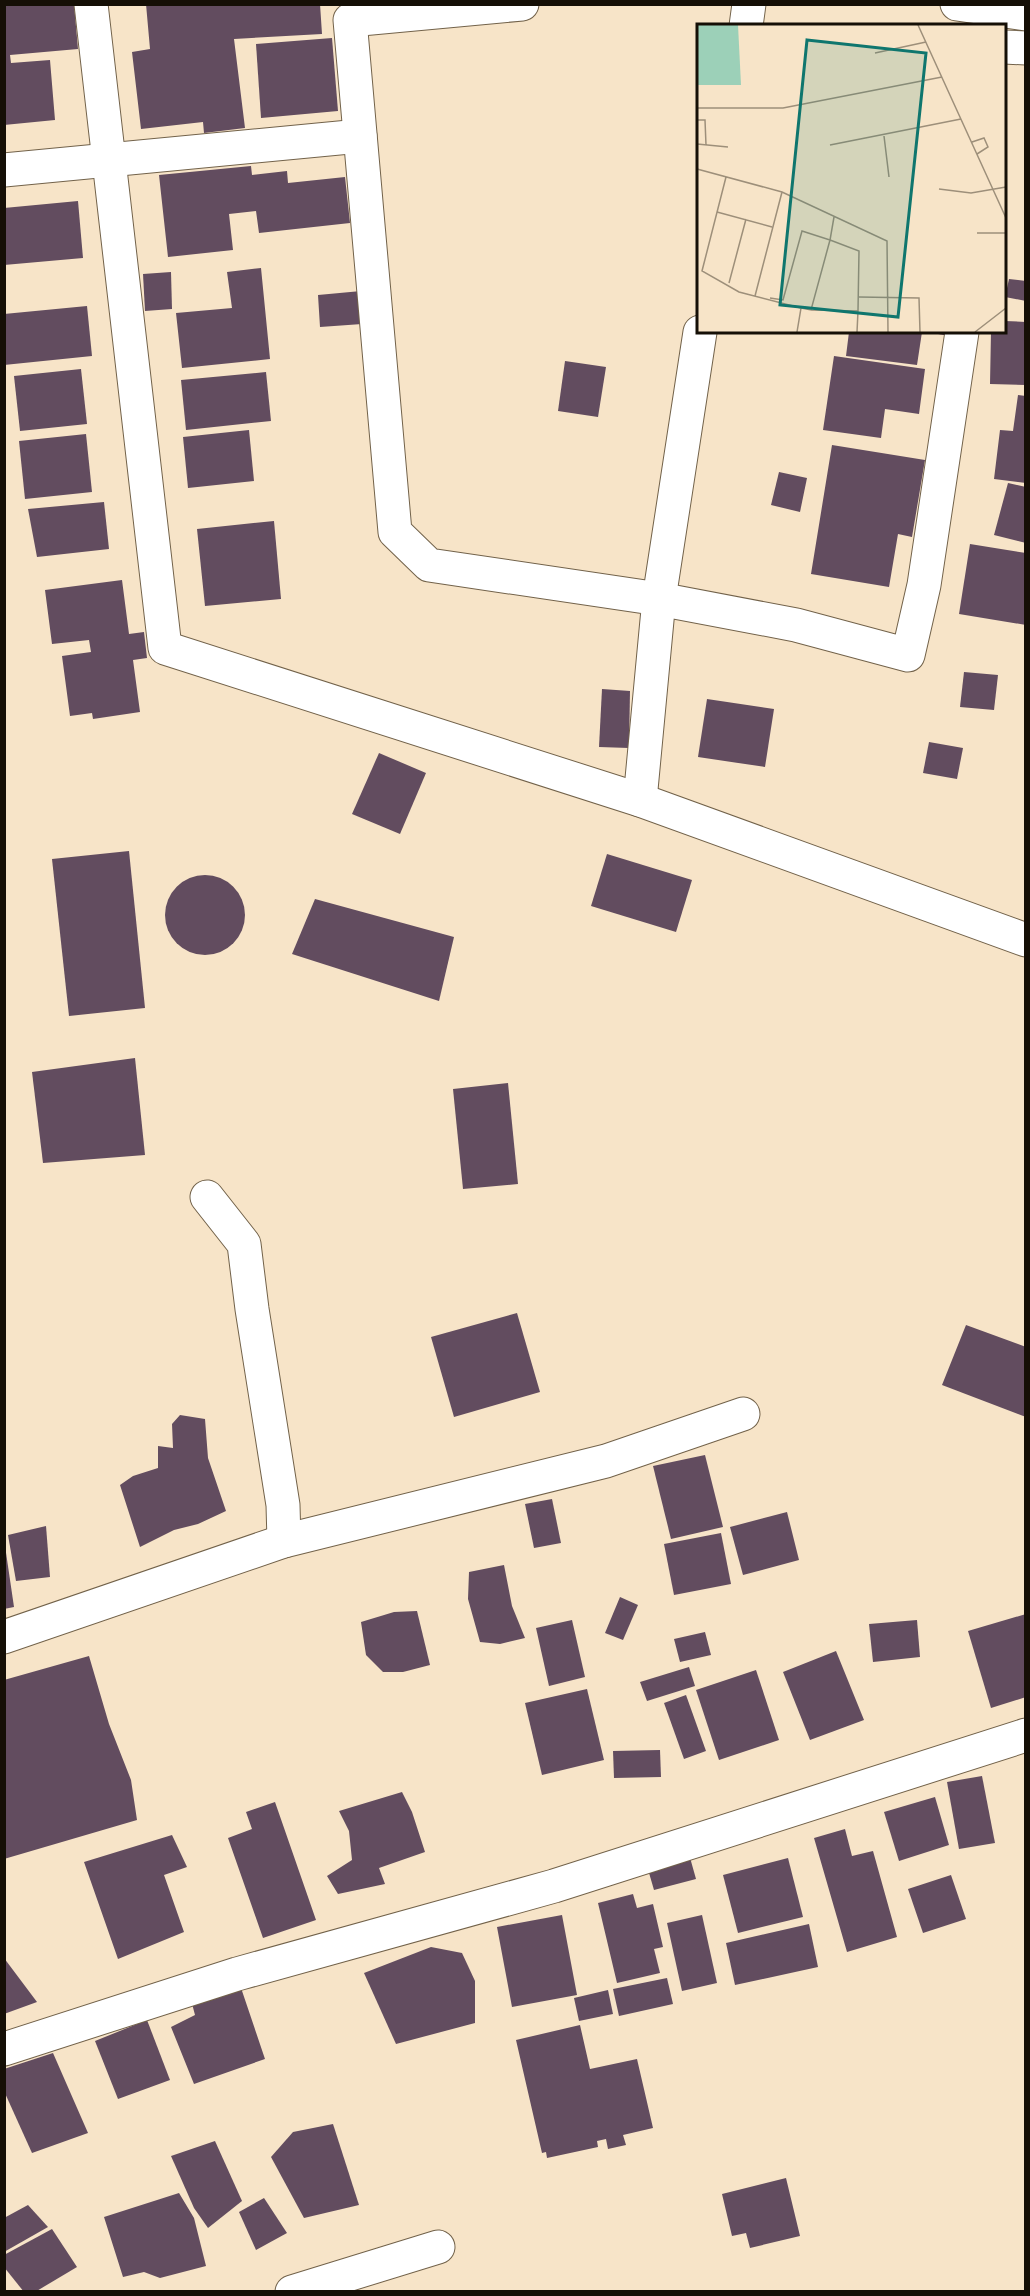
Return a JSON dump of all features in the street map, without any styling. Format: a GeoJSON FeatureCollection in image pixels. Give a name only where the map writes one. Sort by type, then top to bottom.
{"type":"FeatureCollection","features":[{"type":"Feature","properties":{"kind":"street"},"geometry":{"type":"LineString","coordinates":[[91,4],[165,648],[640,800],[1026,940]]}},
{"type":"Feature","properties":{"kind":"street"},"geometry":{"type":"LineString","coordinates":[[522,4],[350,12],[395,532],[429,565],[660,599],[796,625],[908,655],[924,585],[962,333]]}},
{"type":"Feature","properties":{"kind":"street"},"geometry":{"type":"LineString","coordinates":[[746,24],[749,4]]}},
{"type":"Feature","properties":{"kind":"street"},"geometry":{"type":"LineString","coordinates":[[957,4],[1026,14]]}},
{"type":"Feature","properties":{"kind":"street"},"geometry":{"type":"LineString","coordinates":[[1006,47],[1026,48]]}},
{"type":"Feature","properties":{"kind":"street"},"geometry":{"type":"LineString","coordinates":[[4,170],[360,136]]}},
{"type":"Feature","properties":{"kind":"street"},"geometry":{"type":"LineString","coordinates":[[640,800],[660,599],[700,333]]}},
{"type":"Feature","properties":{"kind":"street"},"geometry":{"type":"LineString","coordinates":[[207,1197],[244,1244],[252,1310],[284,1505],[284,1541]]}},
{"type":"Feature","properties":{"kind":"street"},"geometry":{"type":"LineString","coordinates":[[4,1637],[284,1541],[606,1461],[743,1414]]}},
{"type":"Feature","properties":{"kind":"street"},"geometry":{"type":"LineString","coordinates":[[4,2049],[237,1974],[554,1886],[1026,1735]]}},
{"type":"Feature","properties":{"kind":"street"},"geometry":{"type":"LineString","coordinates":[[292,2292],[438,2247]]}},
{"type":"Feature","properties":{"kind":"building"},"geometry":{"type":"Polygon","coordinates":[[[4,4],[74,4],[78,49],[10,55],[11,63],[50,60],[55,120],[4,125],[4,4]]]}},
{"type":"Feature","properties":{"kind":"building"},"geometry":{"type":"Polygon","coordinates":[[[146,4],[320,4],[322,34],[234,39],[245,128],[204,133],[203,122],[141,129],[132,52],[150,49],[146,4]]]}},
{"type":"Feature","properties":{"kind":"building"},"geometry":{"type":"Polygon","coordinates":[[[332,38],[338,111],[261,118],[256,44],[332,38]]]}},
{"type":"Feature","properties":{"kind":"building"},"geometry":{"type":"Polygon","coordinates":[[[251,166],[252,175],[287,171],[288,183],[345,177],[350,223],[259,233],[256,211],[229,214],[233,250],[168,257],[159,175],[251,166]]]}},
{"type":"Feature","properties":{"kind":"building"},"geometry":{"type":"Polygon","coordinates":[[[78,201],[83,258],[4,265],[4,208],[78,201]]]}},
{"type":"Feature","properties":{"kind":"building"},"geometry":{"type":"Polygon","coordinates":[[[261,268],[270,359],[182,368],[176,313],[232,308],[227,272],[261,268]]]}},
{"type":"Feature","properties":{"kind":"building"},"geometry":{"type":"Polygon","coordinates":[[[171,272],[172,309],[145,311],[143,274],[171,272]]]}},
{"type":"Feature","properties":{"kind":"building"},"geometry":{"type":"Polygon","coordinates":[[[1009,279],[1026,281],[1026,301],[1006,297],[1009,279]]]}},
{"type":"Feature","properties":{"kind":"building"},"geometry":{"type":"Polygon","coordinates":[[[372,290],[376,323],[320,327],[318,295],[372,290]]]}},
{"type":"Feature","properties":{"kind":"building"},"geometry":{"type":"Polygon","coordinates":[[[87,306],[92,356],[4,365],[4,314],[87,306]]]}},
{"type":"Feature","properties":{"kind":"building"},"geometry":{"type":"Polygon","coordinates":[[[1006,321],[1026,322],[1026,385],[990,384],[991,333],[1006,333],[1006,321]]]}},
{"type":"Feature","properties":{"kind":"building"},"geometry":{"type":"Polygon","coordinates":[[[849,333],[922,333],[917,365],[846,356],[849,333]]]}},
{"type":"Feature","properties":{"kind":"building"},"geometry":{"type":"Polygon","coordinates":[[[932,333],[950,333],[949,336],[932,333]]]}},
{"type":"Feature","properties":{"kind":"building"},"geometry":{"type":"Polygon","coordinates":[[[834,356],[925,369],[919,414],[885,409],[881,438],[823,430],[834,356]]]}},
{"type":"Feature","properties":{"kind":"building"},"geometry":{"type":"Polygon","coordinates":[[[565,361],[606,367],[598,417],[558,411],[565,361]]]}},
{"type":"Feature","properties":{"kind":"building"},"geometry":{"type":"Polygon","coordinates":[[[81,369],[87,424],[20,431],[14,376],[81,369]]]}},
{"type":"Feature","properties":{"kind":"building"},"geometry":{"type":"Polygon","coordinates":[[[266,372],[271,421],[186,430],[181,380],[266,372]]]}},
{"type":"Feature","properties":{"kind":"building"},"geometry":{"type":"Polygon","coordinates":[[[1018,395],[1026,396],[1026,483],[994,479],[1000,430],[1013,431],[1018,395]]]}},
{"type":"Feature","properties":{"kind":"building"},"geometry":{"type":"Polygon","coordinates":[[[249,430],[254,481],[188,488],[183,437],[249,430]]]}},
{"type":"Feature","properties":{"kind":"building"},"geometry":{"type":"Polygon","coordinates":[[[86,434],[92,492],[25,499],[19,441],[86,434]]]}},
{"type":"Feature","properties":{"kind":"building"},"geometry":{"type":"Polygon","coordinates":[[[832,445],[925,460],[912,537],[898,534],[889,587],[811,574],[832,445]]]}},
{"type":"Feature","properties":{"kind":"building"},"geometry":{"type":"Polygon","coordinates":[[[779,472],[807,478],[800,512],[771,505],[779,472]]]}},
{"type":"Feature","properties":{"kind":"building"},"geometry":{"type":"Polygon","coordinates":[[[1008,483],[1026,487],[1026,543],[994,535],[1008,483]]]}},
{"type":"Feature","properties":{"kind":"building"},"geometry":{"type":"Polygon","coordinates":[[[104,502],[109,549],[37,557],[28,509],[104,502]]]}},
{"type":"Feature","properties":{"kind":"building"},"geometry":{"type":"Polygon","coordinates":[[[274,521],[281,599],[205,606],[197,529],[274,521]]]}},
{"type":"Feature","properties":{"kind":"building"},"geometry":{"type":"Polygon","coordinates":[[[970,544],[1026,553],[1026,625],[959,614],[970,544]]]}},
{"type":"Feature","properties":{"kind":"building"},"geometry":{"type":"Polygon","coordinates":[[[122,580],[129,634],[144,632],[147,658],[133,660],[140,712],[93,719],[92,713],[70,716],[62,656],[91,652],[89,640],[52,644],[45,590],[122,580]]]}},
{"type":"Feature","properties":{"kind":"building"},"geometry":{"type":"Polygon","coordinates":[[[964,672],[998,675],[994,710],[960,707],[964,672]]]}},
{"type":"Feature","properties":{"kind":"building"},"geometry":{"type":"Polygon","coordinates":[[[602,689],[630,691],[629,748],[599,747],[602,689]]]}},
{"type":"Feature","properties":{"kind":"building"},"geometry":{"type":"Polygon","coordinates":[[[707,699],[774,709],[765,767],[698,757],[707,699]]]}},
{"type":"Feature","properties":{"kind":"building"},"geometry":{"type":"Polygon","coordinates":[[[929,742],[963,748],[957,779],[923,773],[929,742]]]}},
{"type":"Feature","properties":{"kind":"building"},"geometry":{"type":"Polygon","coordinates":[[[379,753],[426,773],[400,834],[352,814],[379,753]]]}},
{"type":"Feature","properties":{"kind":"building"},"geometry":{"type":"Polygon","coordinates":[[[129,851],[145,1008],[69,1016],[52,859],[129,851]]]}},
{"type":"Feature","properties":{"kind":"building"},"geometry":{"type":"Polygon","coordinates":[[[607,854],[692,880],[676,932],[591,906],[607,854]]]}},
{"type":"Feature","properties":{"kind":"building"},"geometry":{"type":"Polygon","coordinates":[[[205,875],[220,878],[233,887],[242,900],[245,915],[242,930],[233,943],[220,952],[205,955],[190,952],[177,943],[168,930],[165,915],[168,900],[177,887],[190,878],[205,875]]]}},
{"type":"Feature","properties":{"kind":"building"},"geometry":{"type":"Polygon","coordinates":[[[315,899],[454,937],[439,1001],[292,954],[315,899]]]}},
{"type":"Feature","properties":{"kind":"building"},"geometry":{"type":"Polygon","coordinates":[[[135,1058],[145,1155],[43,1163],[32,1072],[135,1058]]]}},
{"type":"Feature","properties":{"kind":"building"},"geometry":{"type":"Polygon","coordinates":[[[508,1083],[518,1184],[463,1189],[453,1089],[508,1083]]]}},
{"type":"Feature","properties":{"kind":"building"},"geometry":{"type":"Polygon","coordinates":[[[517,1313],[540,1392],[454,1417],[431,1337],[517,1313]]]}},
{"type":"Feature","properties":{"kind":"building"},"geometry":{"type":"Polygon","coordinates":[[[966,1325],[1026,1347],[1026,1417],[942,1385],[966,1325]]]}},
{"type":"Feature","properties":{"kind":"building"},"geometry":{"type":"Polygon","coordinates":[[[180,1415],[205,1419],[208,1458],[226,1511],[198,1524],[174,1530],[140,1547],[120,1485],[133,1476],[158,1468],[158,1446],[173,1448],[172,1424],[180,1415]]]}},
{"type":"Feature","properties":{"kind":"building"},"geometry":{"type":"Polygon","coordinates":[[[705,1455],[723,1527],[671,1539],[653,1466],[705,1455]]]}},
{"type":"Feature","properties":{"kind":"building"},"geometry":{"type":"Polygon","coordinates":[[[552,1499],[561,1543],[534,1548],[525,1504],[552,1499]]]}},
{"type":"Feature","properties":{"kind":"building"},"geometry":{"type":"Polygon","coordinates":[[[787,1512],[799,1560],[743,1575],[730,1527],[787,1512]]]}},
{"type":"Feature","properties":{"kind":"building"},"geometry":{"type":"Polygon","coordinates":[[[46,1526],[50,1577],[16,1581],[8,1535],[46,1526]]]}},
{"type":"Feature","properties":{"kind":"building"},"geometry":{"type":"Polygon","coordinates":[[[721,1533],[731,1584],[674,1595],[664,1544],[721,1533]]]}},
{"type":"Feature","properties":{"kind":"building"},"geometry":{"type":"Polygon","coordinates":[[[4,1539],[14,1607],[4,1609],[4,1539]]]}},
{"type":"Feature","properties":{"kind":"building"},"geometry":{"type":"Polygon","coordinates":[[[504,1565],[512,1606],[525,1638],[500,1644],[480,1642],[468,1599],[469,1572],[504,1565]]]}},
{"type":"Feature","properties":{"kind":"building"},"geometry":{"type":"Polygon","coordinates":[[[620,1597],[638,1605],[623,1640],[605,1633],[620,1597]]]}},
{"type":"Feature","properties":{"kind":"building"},"geometry":{"type":"Polygon","coordinates":[[[417,1611],[430,1665],[403,1672],[383,1672],[366,1655],[361,1622],[394,1612],[417,1611]]]}},
{"type":"Feature","properties":{"kind":"building"},"geometry":{"type":"Polygon","coordinates":[[[1026,1614],[1026,1697],[991,1708],[968,1631],[1026,1614]]]}},
{"type":"Feature","properties":{"kind":"building"},"geometry":{"type":"Polygon","coordinates":[[[572,1620],[585,1677],[549,1686],[536,1628],[572,1620]]]}},
{"type":"Feature","properties":{"kind":"building"},"geometry":{"type":"Polygon","coordinates":[[[917,1620],[920,1657],[873,1662],[869,1624],[917,1620]]]}},
{"type":"Feature","properties":{"kind":"building"},"geometry":{"type":"Polygon","coordinates":[[[705,1632],[711,1655],[680,1662],[674,1639],[705,1632]]]}},
{"type":"Feature","properties":{"kind":"building"},"geometry":{"type":"Polygon","coordinates":[[[836,1651],[864,1720],[810,1740],[783,1672],[836,1651]]]}},
{"type":"Feature","properties":{"kind":"building"},"geometry":{"type":"Polygon","coordinates":[[[89,1656],[109,1724],[131,1780],[137,1820],[4,1859],[4,1680],[89,1656]]]}},
{"type":"Feature","properties":{"kind":"building"},"geometry":{"type":"Polygon","coordinates":[[[689,1667],[695,1686],[647,1701],[640,1682],[689,1667]]]}},
{"type":"Feature","properties":{"kind":"building"},"geometry":{"type":"Polygon","coordinates":[[[756,1670],[779,1740],[719,1760],[696,1690],[756,1670]]]}},
{"type":"Feature","properties":{"kind":"building"},"geometry":{"type":"Polygon","coordinates":[[[587,1689],[604,1760],[542,1775],[525,1703],[587,1689]]]}},
{"type":"Feature","properties":{"kind":"building"},"geometry":{"type":"Polygon","coordinates":[[[686,1695],[706,1751],[684,1759],[664,1703],[686,1695]]]}},
{"type":"Feature","properties":{"kind":"building"},"geometry":{"type":"Polygon","coordinates":[[[660,1750],[661,1777],[614,1778],[613,1751],[660,1750]]]}},
{"type":"Feature","properties":{"kind":"building"},"geometry":{"type":"Polygon","coordinates":[[[982,1776],[995,1843],[959,1849],[947,1782],[982,1776]]]}},
{"type":"Feature","properties":{"kind":"building"},"geometry":{"type":"Polygon","coordinates":[[[402,1792],[412,1812],[425,1852],[379,1868],[385,1884],[338,1894],[327,1876],[352,1860],[349,1831],[339,1811],[402,1792]]]}},
{"type":"Feature","properties":{"kind":"building"},"geometry":{"type":"Polygon","coordinates":[[[935,1797],[949,1845],[899,1861],[884,1812],[935,1797]]]}},
{"type":"Feature","properties":{"kind":"building"},"geometry":{"type":"Polygon","coordinates":[[[275,1802],[316,1920],[263,1938],[228,1838],[252,1829],[246,1812],[275,1802]]]}},
{"type":"Feature","properties":{"kind":"building"},"geometry":{"type":"Polygon","coordinates":[[[845,1829],[852,1856],[873,1851],[897,1937],[847,1952],[814,1838],[845,1829]]]}},
{"type":"Feature","properties":{"kind":"building"},"geometry":{"type":"Polygon","coordinates":[[[172,1835],[187,1867],[164,1875],[184,1932],[118,1959],[84,1862],[172,1835]]]}},
{"type":"Feature","properties":{"kind":"building"},"geometry":{"type":"Polygon","coordinates":[[[689,1854],[696,1879],[654,1890],[647,1866],[689,1854]]]}},
{"type":"Feature","properties":{"kind":"building"},"geometry":{"type":"Polygon","coordinates":[[[788,1858],[803,1917],[738,1933],[723,1875],[788,1858]]]}},
{"type":"Feature","properties":{"kind":"building"},"geometry":{"type":"Polygon","coordinates":[[[951,1875],[966,1919],[923,1933],[908,1889],[951,1875]]]}},
{"type":"Feature","properties":{"kind":"building"},"geometry":{"type":"Polygon","coordinates":[[[633,1894],[637,1908],[653,1904],[663,1947],[654,1949],[660,1973],[617,1983],[598,1903],[633,1894]]]}},
{"type":"Feature","properties":{"kind":"building"},"geometry":{"type":"Polygon","coordinates":[[[562,1915],[577,1995],[512,2007],[497,1927],[562,1915]]]}},
{"type":"Feature","properties":{"kind":"building"},"geometry":{"type":"Polygon","coordinates":[[[702,1915],[717,1983],[682,1991],[667,1923],[702,1915]]]}},
{"type":"Feature","properties":{"kind":"building"},"geometry":{"type":"Polygon","coordinates":[[[809,1924],[818,1967],[735,1985],[726,1943],[809,1924]]]}},
{"type":"Feature","properties":{"kind":"building"},"geometry":{"type":"Polygon","coordinates":[[[431,1947],[462,1953],[475,1981],[475,2023],[396,2044],[364,1973],[431,1947]]]}},
{"type":"Feature","properties":{"kind":"building"},"geometry":{"type":"Polygon","coordinates":[[[4,1958],[37,2002],[4,2014],[4,1958]]]}},
{"type":"Feature","properties":{"kind":"building"},"geometry":{"type":"Polygon","coordinates":[[[667,1978],[673,2004],[619,2016],[613,1989],[667,1978]]]}},
{"type":"Feature","properties":{"kind":"building"},"geometry":{"type":"Polygon","coordinates":[[[239,1982],[265,2059],[194,2084],[171,2027],[195,2015],[190,1996],[239,1982]]]}},
{"type":"Feature","properties":{"kind":"building"},"geometry":{"type":"Polygon","coordinates":[[[608,1990],[613,2014],[579,2021],[574,1998],[608,1990]]]}},
{"type":"Feature","properties":{"kind":"building"},"geometry":{"type":"Polygon","coordinates":[[[147,2020],[170,2080],[118,2099],[95,2041],[147,2020]]]}},
{"type":"Feature","properties":{"kind":"building"},"geometry":{"type":"Polygon","coordinates":[[[580,2025],[590,2069],[637,2059],[653,2128],[623,2135],[626,2145],[608,2149],[606,2139],[597,2141],[598,2147],[547,2158],[546,2152],[542,2153],[516,2040],[580,2025]]]}},
{"type":"Feature","properties":{"kind":"building"},"geometry":{"type":"Polygon","coordinates":[[[53,2053],[88,2133],[32,2153],[4,2091],[4,2069],[53,2053]]]}},
{"type":"Feature","properties":{"kind":"building"},"geometry":{"type":"Polygon","coordinates":[[[333,2124],[359,2205],[304,2218],[271,2157],[293,2132],[333,2124]]]}},
{"type":"Feature","properties":{"kind":"building"},"geometry":{"type":"Polygon","coordinates":[[[215,2141],[242,2201],[208,2228],[194,2208],[171,2156],[215,2141]]]}},
{"type":"Feature","properties":{"kind":"building"},"geometry":{"type":"Polygon","coordinates":[[[786,2178],[800,2236],[750,2248],[746,2233],[732,2236],[722,2194],[786,2178]]]}},
{"type":"Feature","properties":{"kind":"building"},"geometry":{"type":"Polygon","coordinates":[[[179,2193],[194,2218],[206,2266],[160,2278],[144,2272],[123,2277],[104,2217],[179,2193]]]}},
{"type":"Feature","properties":{"kind":"building"},"geometry":{"type":"Polygon","coordinates":[[[264,2198],[287,2233],[256,2250],[239,2212],[264,2198]]]}},
{"type":"Feature","properties":{"kind":"building"},"geometry":{"type":"Polygon","coordinates":[[[28,2205],[48,2227],[4,2252],[4,2218],[28,2205]]]}},
{"type":"Feature","properties":{"kind":"building"},"geometry":{"type":"Polygon","coordinates":[[[52,2229],[77,2267],[35,2292],[24,2292],[4,2267],[4,2255],[52,2229]]]}}]}
